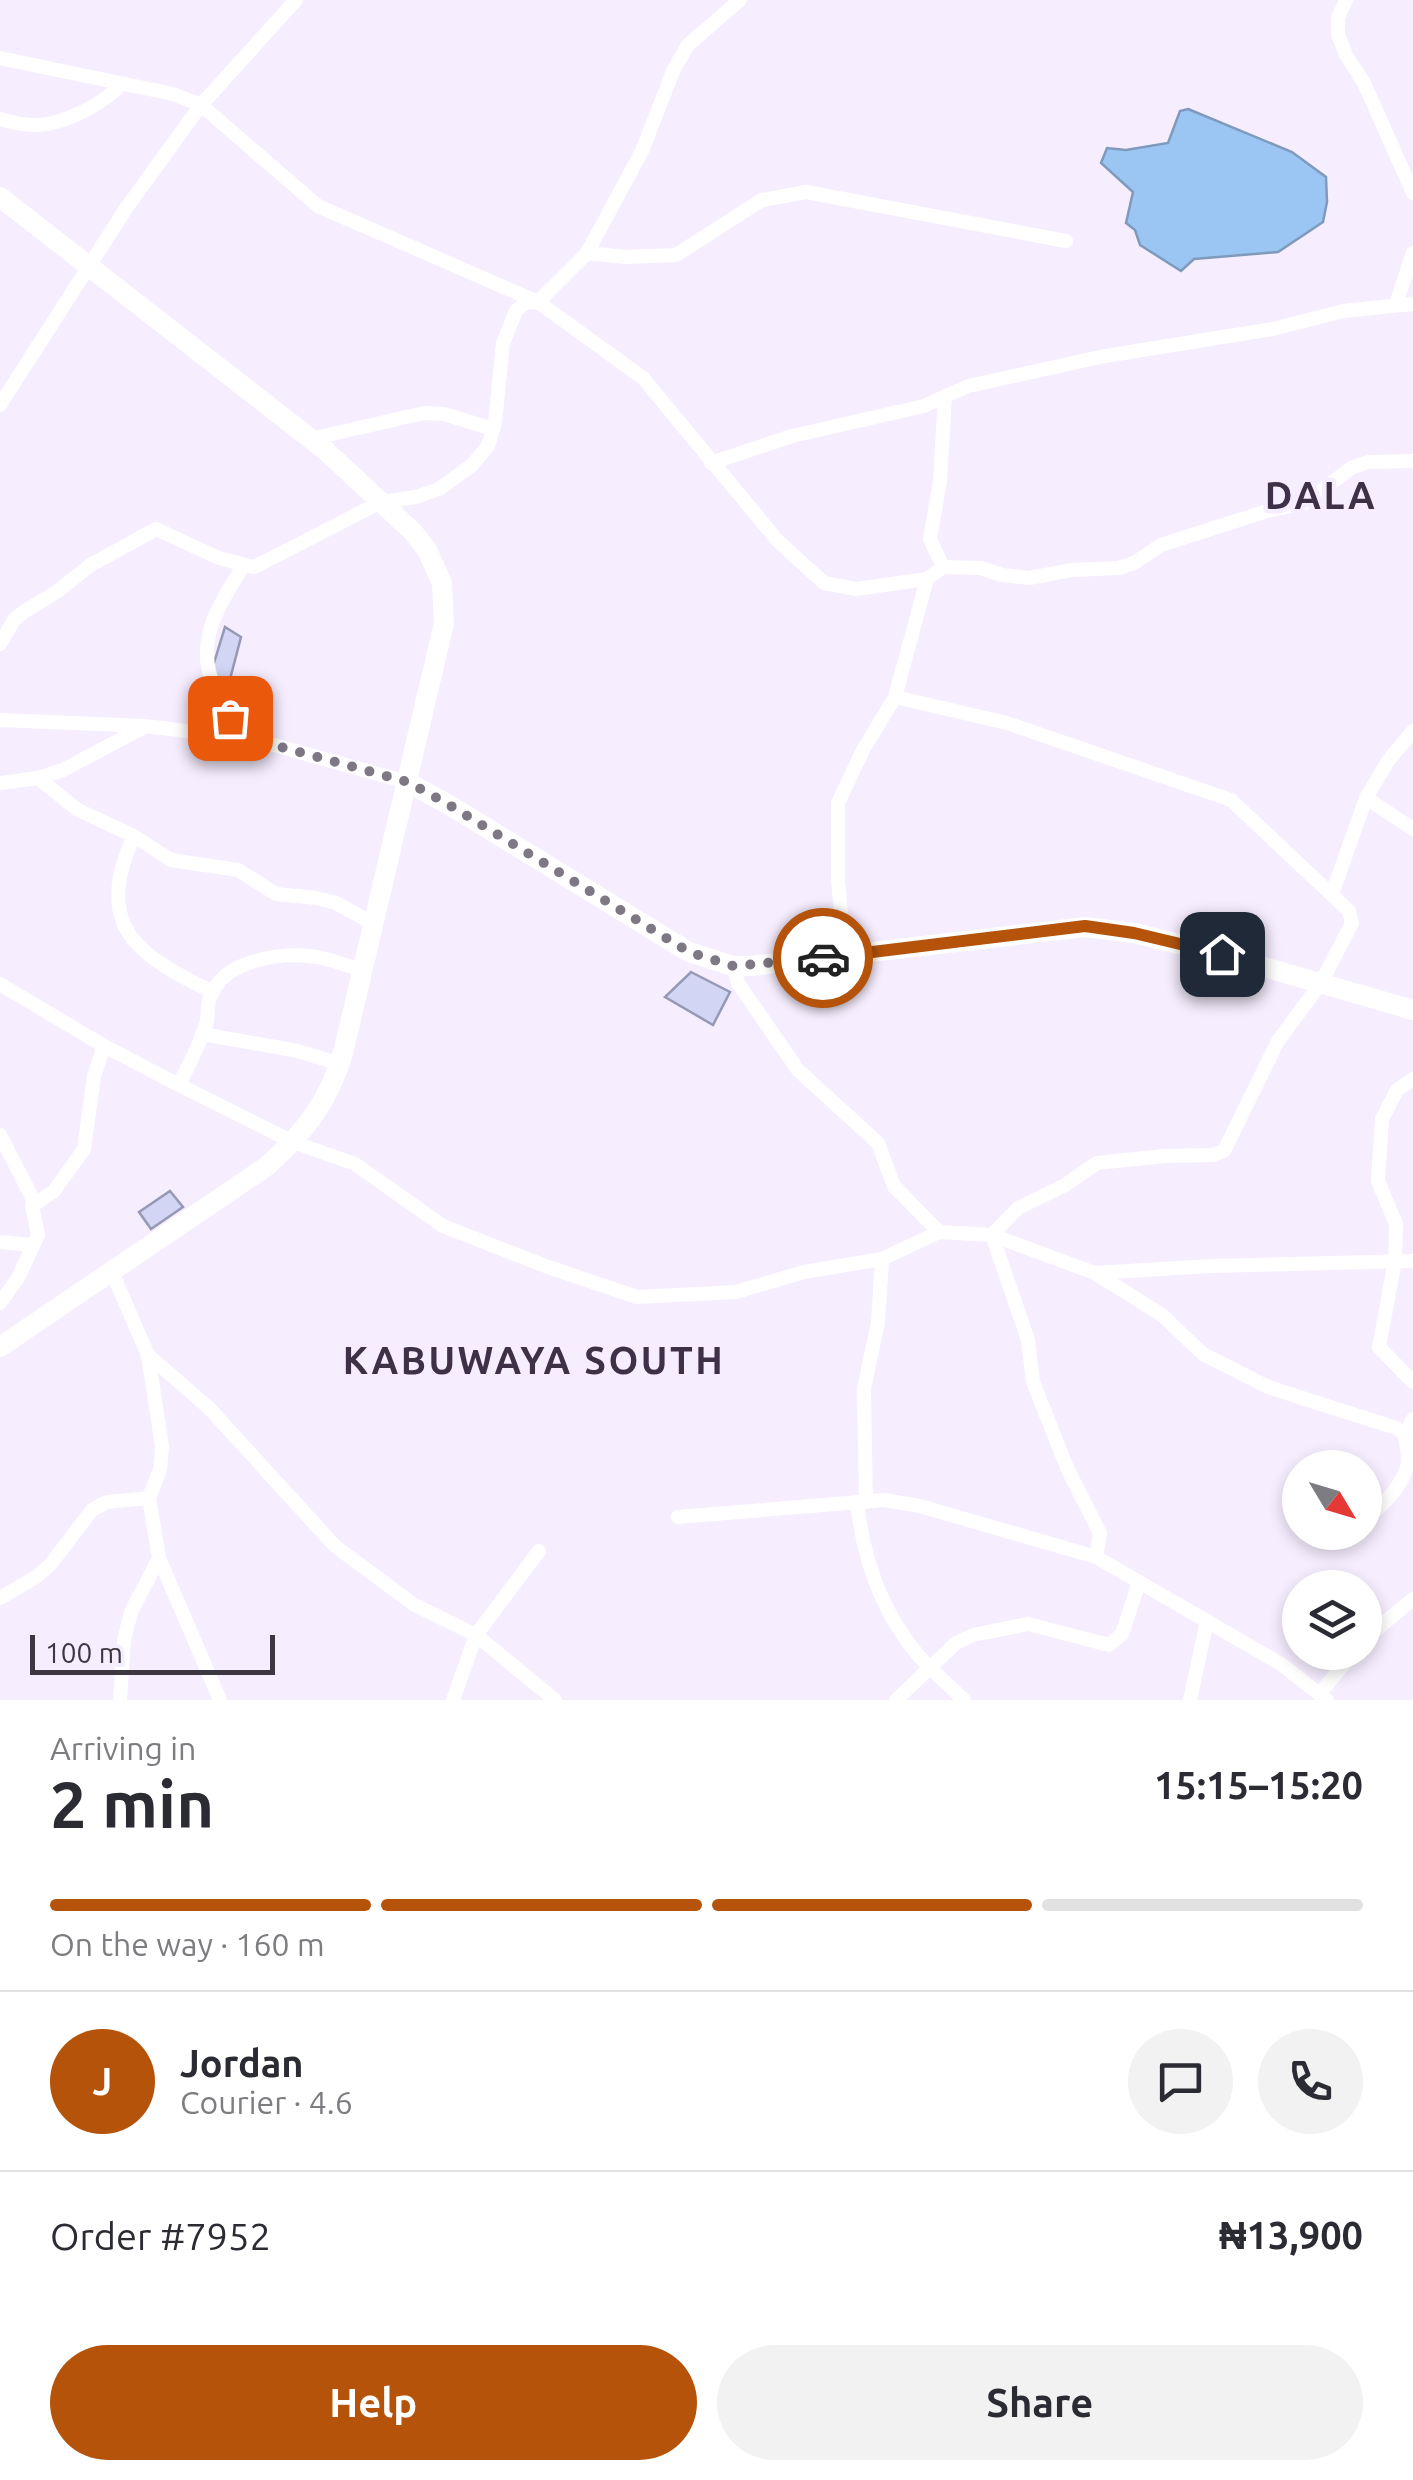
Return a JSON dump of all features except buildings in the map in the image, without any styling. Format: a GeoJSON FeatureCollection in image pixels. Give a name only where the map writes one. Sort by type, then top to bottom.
{"type":"FeatureCollection","features":[{"type":"Feature","properties":{"kind":"main road"},"geometry":{"type":"LineString","coordinates":[[0,197],[310,439],[380,502],[427,550],[445,599],[444,623],[340,1064],[318,1110],[293,1142],[266,1166],[0,1347]]}},
{"type":"Feature","properties":{"kind":"main road"},"geometry":{"type":"LineString","coordinates":[[408,782],[689,952],[733,966],[1085,926],[1134,933],[1413,1010]]}},
{"type":"Feature","properties":{"kind":"street"},"geometry":{"type":"LineString","coordinates":[[0,405],[88,266],[201,106],[296,0]]}},
{"type":"Feature","properties":{"kind":"street"},"geometry":{"type":"LineString","coordinates":[[0,644],[25,610],[58,591],[88,566],[156,529],[254,568],[380,502],[416,498],[458,477],[488,446],[503,343],[516,311],[525,303],[538,302],[570,273],[586,252],[642,151],[681,57],[705,28],[740,0]]}},
{"type":"Feature","properties":{"kind":"street"},"geometry":{"type":"LineString","coordinates":[[1346,0],[1338,18],[1338,34],[1364,82],[1413,193]]}},
{"type":"Feature","properties":{"kind":"street"},"geometry":{"type":"LineString","coordinates":[[0,58],[173,94],[201,106],[318,206],[538,302],[642,378],[777,540],[824,584],[867,588],[927,580]]}},
{"type":"Feature","properties":{"kind":"street"},"geometry":{"type":"LineString","coordinates":[[0,120],[36,126],[60,119],[94,107],[122,83]]}},
{"type":"Feature","properties":{"kind":"street"},"geometry":{"type":"LineString","coordinates":[[586,252],[626,257],[676,255],[762,200],[806,192],[1066,241]]}},
{"type":"Feature","properties":{"kind":"street"},"geometry":{"type":"LineString","coordinates":[[1396,304],[1413,253]]}},
{"type":"Feature","properties":{"kind":"street"},"geometry":{"type":"LineString","coordinates":[[711,463],[792,436],[924,406],[968,386],[1105,356],[1273,329],[1343,311],[1413,304]]}},
{"type":"Feature","properties":{"kind":"street"},"geometry":{"type":"LineString","coordinates":[[943,566],[930,539],[940,480],[945,396]]}},
{"type":"Feature","properties":{"kind":"street"},"geometry":{"type":"LineString","coordinates":[[310,439],[424,413],[444,414],[493,430]]}},
{"type":"Feature","properties":{"kind":"street"},"geometry":{"type":"LineString","coordinates":[[844,956],[838,880],[838,803],[863,750],[895,697],[927,580],[943,566],[981,568],[1002,576],[1029,578],[1072,570],[1118,568],[1161,545],[1305,503],[1352,468],[1368,462],[1413,461]]}},
{"type":"Feature","properties":{"kind":"street"},"geometry":{"type":"LineString","coordinates":[[230,736],[230,718],[205,664],[206,635],[243,566]]}},
{"type":"Feature","properties":{"kind":"street"},"geometry":{"type":"LineString","coordinates":[[895,697],[1007,723],[1232,800],[1349,911],[1352,924],[1320,983],[1278,1040],[1224,1150],[1213,1156],[1164,1156],[1097,1164],[1066,1185],[1018,1208],[992,1235]]}},
{"type":"Feature","properties":{"kind":"street"},"geometry":{"type":"LineString","coordinates":[[0,720],[145,726],[252,739],[408,782]]}},
{"type":"Feature","properties":{"kind":"street"},"geometry":{"type":"LineString","coordinates":[[0,783],[38,778],[108,749],[145,726]]}},
{"type":"Feature","properties":{"kind":"street"},"geometry":{"type":"LineString","coordinates":[[1332,894],[1366,798],[1388,761],[1413,731]]}},
{"type":"Feature","properties":{"kind":"street"},"geometry":{"type":"LineString","coordinates":[[38,778],[78,810],[134,836],[171,860],[238,870],[276,894],[336,903],[374,924]]}},
{"type":"Feature","properties":{"kind":"street"},"geometry":{"type":"LineString","coordinates":[[1366,798],[1413,829]]}},
{"type":"Feature","properties":{"kind":"street"},"geometry":{"type":"LineString","coordinates":[[134,836],[118,877],[122,924],[148,957],[212,992]]}},
{"type":"Feature","properties":{"kind":"street"},"geometry":{"type":"LineString","coordinates":[[179,1084],[202,1034],[212,992],[236,970],[263,958],[296,956],[322,958],[363,971]]}},
{"type":"Feature","properties":{"kind":"street"},"geometry":{"type":"LineString","coordinates":[[733,966],[738,983],[798,1070],[878,1142],[894,1186],[939,1232]]}},
{"type":"Feature","properties":{"kind":"street"},"geometry":{"type":"LineString","coordinates":[[0,984],[104,1046],[293,1142],[356,1164],[442,1226],[637,1297],[736,1292],[804,1272],[882,1259],[939,1232],[992,1235],[1095,1273],[1162,1316],[1203,1354],[1268,1388],[1396,1428],[1404,1434],[1411,1466],[1382,1506]]}},
{"type":"Feature","properties":{"kind":"street"},"geometry":{"type":"LineString","coordinates":[[202,1034],[298,1050],[340,1064]]}},
{"type":"Feature","properties":{"kind":"street"},"geometry":{"type":"LineString","coordinates":[[0,1303],[18,1278],[39,1230],[30,1209],[54,1191],[84,1149],[94,1076],[104,1046]]}},
{"type":"Feature","properties":{"kind":"street"},"geometry":{"type":"LineString","coordinates":[[1413,1079],[1397,1090],[1382,1119],[1378,1181],[1396,1224],[1395,1262],[1379,1347],[1413,1382]]}},
{"type":"Feature","properties":{"kind":"street"},"geometry":{"type":"LineString","coordinates":[[0,1134],[35,1202]]}},
{"type":"Feature","properties":{"kind":"street"},"geometry":{"type":"LineString","coordinates":[[992,1235],[1028,1340],[1033,1382],[1068,1470],[1100,1533],[1096,1557]]}},
{"type":"Feature","properties":{"kind":"street"},"geometry":{"type":"LineString","coordinates":[[0,1242],[32,1244]]}},
{"type":"Feature","properties":{"kind":"street"},"geometry":{"type":"LineString","coordinates":[[882,1259],[878,1322],[864,1388],[862,1542],[873,1581],[917,1654],[964,1700]]}},
{"type":"Feature","properties":{"kind":"street"},"geometry":{"type":"LineString","coordinates":[[1095,1273],[1413,1261]]}},
{"type":"Feature","properties":{"kind":"street"},"geometry":{"type":"LineString","coordinates":[[112,1272],[148,1355],[162,1446],[160,1470],[149,1498],[158,1558],[220,1700]]}},
{"type":"Feature","properties":{"kind":"street"},"geometry":{"type":"LineString","coordinates":[[148,1355],[209,1408],[335,1546],[413,1604],[476,1635],[554,1700]]}},
{"type":"Feature","properties":{"kind":"street"},"geometry":{"type":"LineString","coordinates":[[1404,1434],[1413,1419]]}},
{"type":"Feature","properties":{"kind":"street"},"geometry":{"type":"LineString","coordinates":[[0,1598],[36,1578],[50,1565],[92,1510],[107,1502],[149,1498]]}},
{"type":"Feature","properties":{"kind":"street"},"geometry":{"type":"LineString","coordinates":[[678,1517],[884,1500],[920,1506],[1096,1557],[1280,1664],[1323,1697],[1342,1670]]}},
{"type":"Feature","properties":{"kind":"street"},"geometry":{"type":"LineString","coordinates":[[453,1700],[476,1635],[539,1551]]}},
{"type":"Feature","properties":{"kind":"street"},"geometry":{"type":"LineString","coordinates":[[120,1700],[124,1640],[131,1612],[158,1558]]}},
{"type":"Feature","properties":{"kind":"street"},"geometry":{"type":"LineString","coordinates":[[896,1700],[956,1642],[973,1634],[1028,1624],[1110,1646],[1122,1634],[1139,1582]]}},
{"type":"Feature","properties":{"kind":"street"},"geometry":{"type":"LineString","coordinates":[[1382,1625],[1413,1599]]}},
{"type":"Feature","properties":{"kind":"street"},"geometry":{"type":"LineString","coordinates":[[1190,1700],[1207,1622]]}},
{"type":"Feature","properties":{"kind":"water"},"geometry":{"type":"Polygon","coordinates":[[[1188,109],[1292,152],[1326,177],[1323,222],[1278,252],[1194,259],[1181,271],[1140,245],[1135,230],[1126,223],[1133,192],[1101,163],[1107,148],[1126,150],[1168,143],[1180,111],[1188,109]]]}},
{"type":"Feature","properties":{"kind":"way so far"},"geometry":{"type":"LineString","coordinates":[[230,718],[230,736],[408,782],[689,952],[733,966],[823,958]]}},
{"type":"Feature","properties":{"kind":"district","name":"DALA"},"geometry":{"type":"Point","coordinates":[1321,495]}},
{"type":"Feature","properties":{"kind":"district","name":"KABUWAYA SOUTH"},"geometry":{"type":"Point","coordinates":[534,1360]}},
{"type":"Feature","properties":{"kind":"route"},"geometry":{"type":"LineString","coordinates":[[823,958],[1085,926],[1222,954]]}}]}
